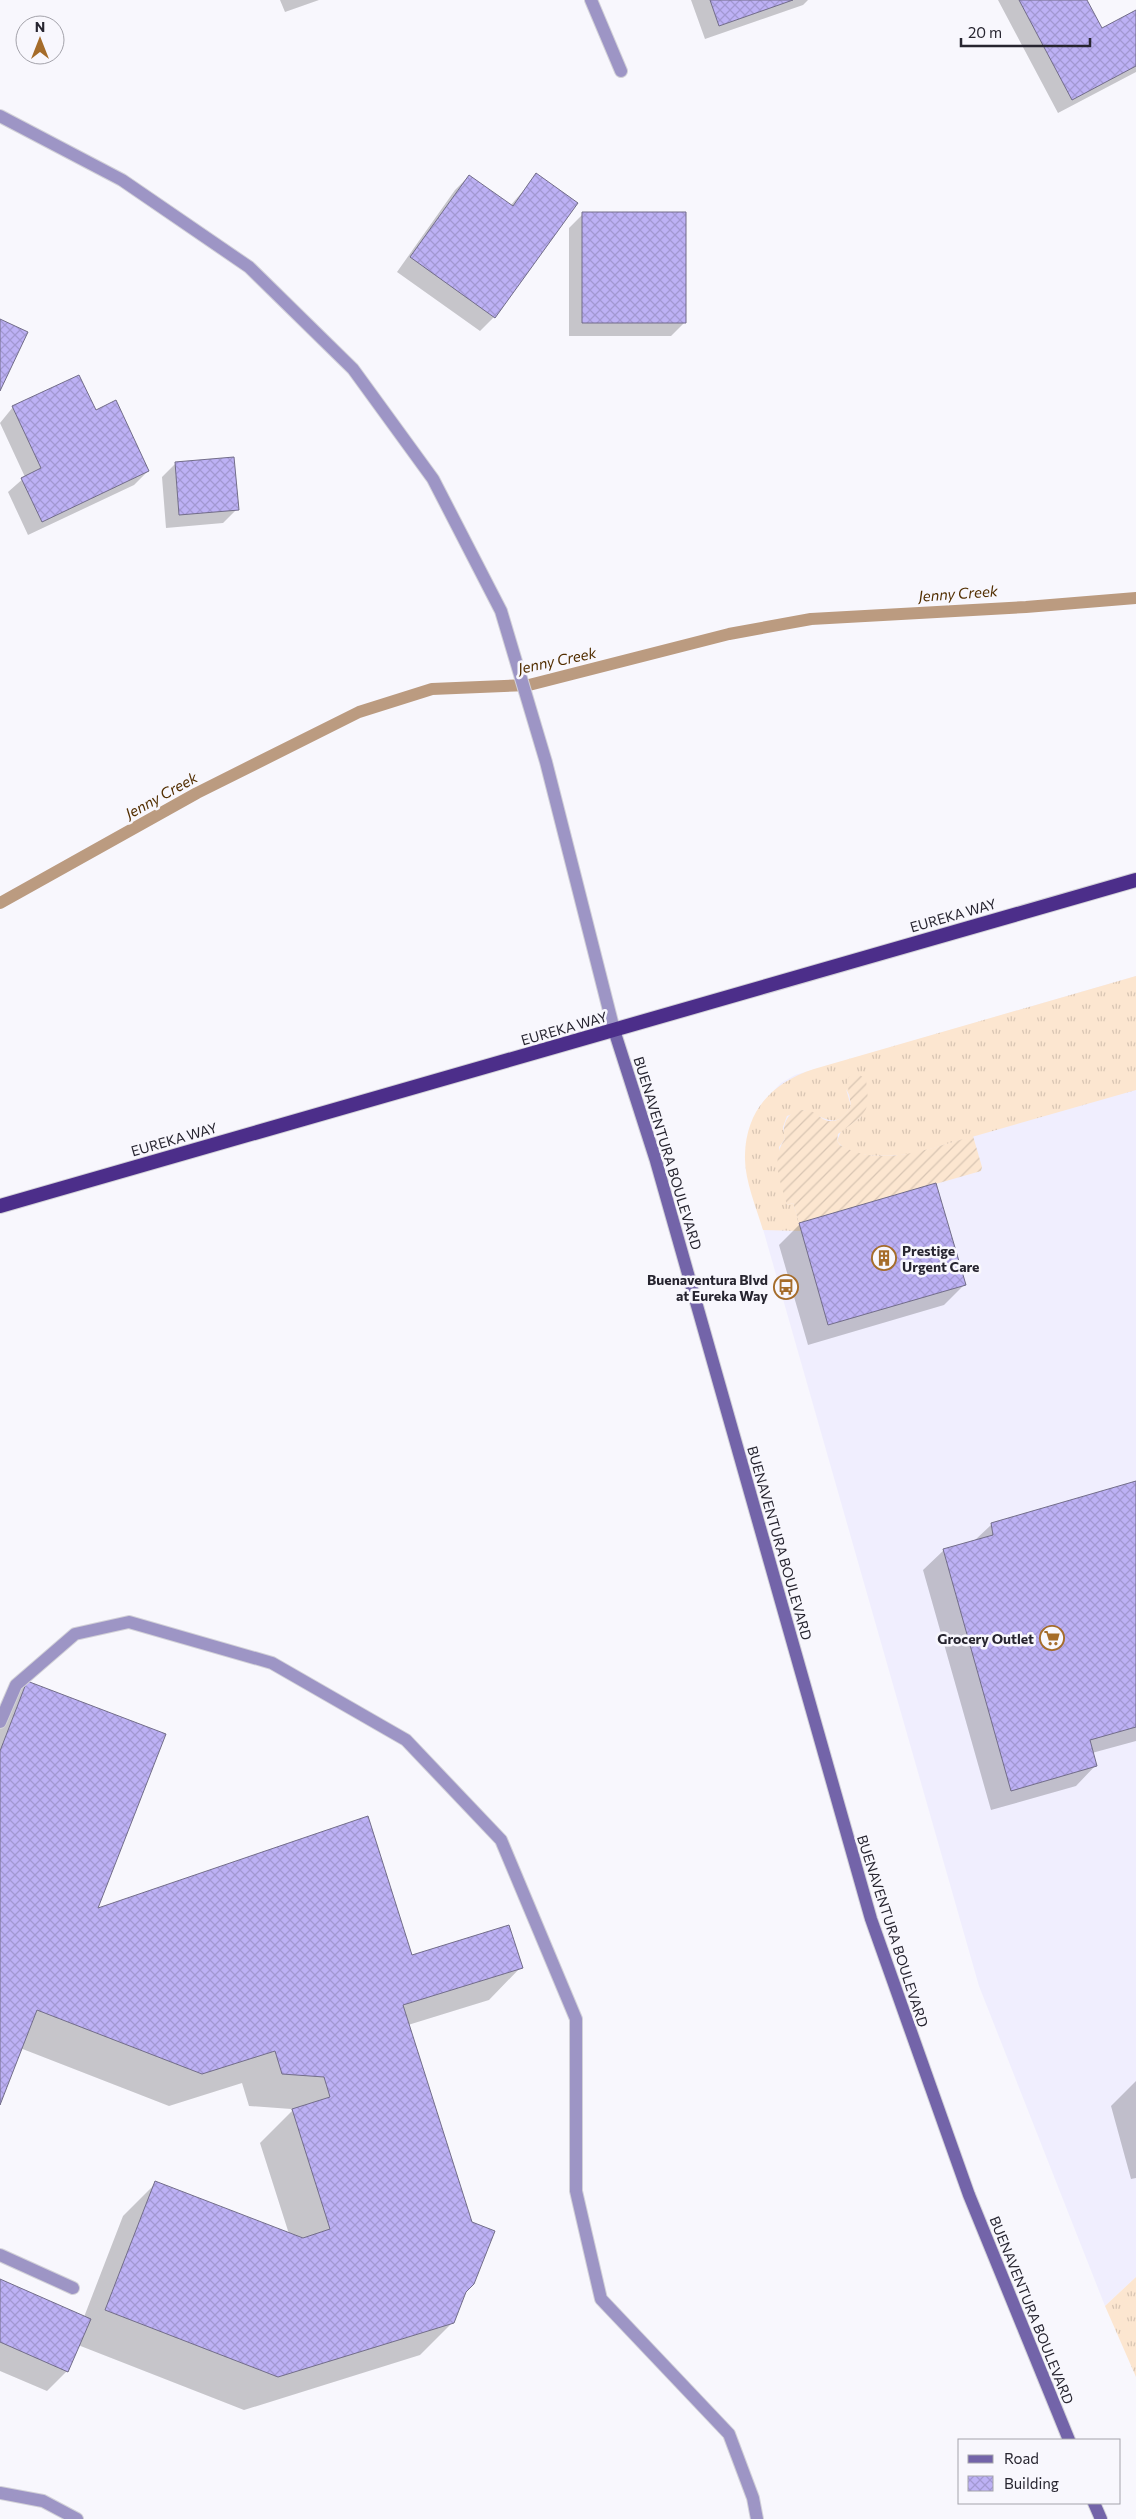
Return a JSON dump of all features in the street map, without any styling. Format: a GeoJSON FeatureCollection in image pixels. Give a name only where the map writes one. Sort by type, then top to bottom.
{"type":"FeatureCollection","features":[{"type":"Feature","properties":{"kind":"highway","name":"EUREKA WAY"},"geometry":{"type":"LineString","coordinates":[[0,1206],[1136,880]]}},
{"type":"Feature","properties":{"kind":"main road","name":"BUENAVENTURA BOULEVARD"},"geometry":{"type":"LineString","coordinates":[[614,1030],[656,1160],[871,1919],[969,2195],[1069,2439]]}},
{"type":"Feature","properties":{"kind":"main road"},"geometry":{"type":"LineString","coordinates":[[1094,2504],[1101,2519]]}},
{"type":"Feature","properties":{"kind":"street"},"geometry":{"type":"LineString","coordinates":[[591,0],[621,70]]}},
{"type":"Feature","properties":{"kind":"street","name":"BUENAVENTURA BOULEVARD"},"geometry":{"type":"LineString","coordinates":[[0,116],[122,180],[249,267],[353,369],[433,479],[501,611],[546,762],[614,1030]]}},
{"type":"Feature","properties":{"kind":"street"},"geometry":{"type":"LineString","coordinates":[[0,1722],[16,1685],[75,1634],[129,1622],[272,1663],[406,1740],[500,1840],[576,2019],[576,2191],[601,2299],[729,2434],[753,2498],[757,2519]]}},
{"type":"Feature","properties":{"kind":"street"},"geometry":{"type":"LineString","coordinates":[[0,2255],[73,2288]]}},
{"type":"Feature","properties":{"kind":"street"},"geometry":{"type":"LineString","coordinates":[[0,2493],[43,2502],[78,2519]]}},
{"type":"Feature","properties":{"kind":"shaded area"},"geometry":{"type":"Polygon","coordinates":[[[1136,976],[1136,2277],[1105,2306],[979,1986],[747,1173],[745,1156],[749,1129],[764,1101],[781,1083],[795,1075],[1136,976]]]}},
{"type":"Feature","properties":{"kind":"green space"},"geometry":{"type":"Polygon","coordinates":[[[1136,976],[1136,1090],[916,1153],[874,1156],[853,1152],[837,1141],[841,1131],[861,1117],[846,1089],[851,1106],[846,1114],[840,1118],[829,1120],[803,1110],[787,1116],[783,1127],[785,1139],[779,1147],[787,1205],[793,1203],[802,1231],[763,1230],[746,1174],[745,1155],[750,1124],[756,1111],[774,1090],[799,1075],[814,1069],[1136,976]]]}},
{"type":"Feature","properties":{"kind":"green space"},"geometry":{"type":"Polygon","coordinates":[[[858,1074],[866,1079],[868,1100],[866,1109],[861,1117],[838,1134],[837,1141],[840,1145],[856,1152],[889,1156],[923,1150],[973,1136],[982,1167],[981,1171],[799,1223],[793,1203],[787,1205],[778,1171],[778,1155],[785,1139],[784,1126],[786,1120],[790,1115],[799,1110],[813,1112],[828,1121],[840,1119],[851,1106],[847,1081],[849,1077],[858,1074]]]}},
{"type":"Feature","properties":{"kind":"green space"},"geometry":{"type":"Polygon","coordinates":[[[1136,2277],[1136,2377],[1105,2306],[1136,2277]]]}},
{"type":"Feature","properties":{"kind":"building"},"geometry":{"type":"Polygon","coordinates":[[[710,0],[793,0],[719,26],[710,0]]]}},
{"type":"Feature","properties":{"kind":"building"},"geometry":{"type":"Polygon","coordinates":[[[1019,0],[1087,0],[1102,28],[1136,10],[1136,66],[1072,100],[1019,0]]]}},
{"type":"Feature","properties":{"kind":"building"},"geometry":{"type":"Polygon","coordinates":[[[536,173],[578,203],[495,318],[410,257],[469,175],[513,206],[536,173]]]}},
{"type":"Feature","properties":{"kind":"building"},"geometry":{"type":"Polygon","coordinates":[[[582,212],[686,212],[686,323],[582,323],[582,212]]]}},
{"type":"Feature","properties":{"kind":"building"},"geometry":{"type":"Polygon","coordinates":[[[0,319],[28,332],[0,391],[0,319]]]}},
{"type":"Feature","properties":{"kind":"building"},"geometry":{"type":"Polygon","coordinates":[[[79,375],[96,410],[116,400],[149,471],[42,522],[21,478],[41,468],[12,406],[79,375]]]}},
{"type":"Feature","properties":{"kind":"building"},"geometry":{"type":"Polygon","coordinates":[[[234,457],[239,510],[179,515],[175,462],[234,457]]]}},
{"type":"Feature","properties":{"kind":"building","name":"Prestige Urgent Care"},"geometry":{"type":"Polygon","coordinates":[[[936,1183],[966,1285],[828,1325],[799,1223],[936,1183]]]}},
{"type":"Feature","properties":{"kind":"building","name":"Grocery Outlet"},"geometry":{"type":"Polygon","coordinates":[[[1136,1481],[1136,1727],[1090,1740],[1097,1766],[1011,1791],[943,1549],[993,1535],[991,1523],[1136,1481]]]}},
{"type":"Feature","properties":{"kind":"building"},"geometry":{"type":"Polygon","coordinates":[[[27,1681],[166,1734],[98,1908],[368,1816],[412,1955],[509,1925],[523,1968],[403,2005],[472,2222],[495,2231],[474,2284],[466,2292],[454,2323],[278,2377],[105,2310],[155,2181],[303,2238],[330,2229],[292,2109],[330,2097],[324,2077],[282,2074],[275,2051],[202,2074],[37,2010],[0,2105],[0,1751],[27,1681]]]}},
{"type":"Feature","properties":{"kind":"building"},"geometry":{"type":"Polygon","coordinates":[[[0,2279],[91,2319],[68,2372],[0,2342],[0,2279]]]}},
{"type":"Feature","properties":{"kind":"waterway","name":"Jenny Creek"},"geometry":{"type":"LineString","coordinates":[[0,903],[197,793],[359,712],[432,689],[529,685],[729,634],[811,619],[1026,607],[1136,598]]}},
{"type":"Feature","properties":{"kind":"place","name":"Prestige Urgent Care"},"geometry":{"type":"Point","coordinates":[884,1258]}},
{"type":"Feature","properties":{"kind":"place","name":"Buenaventura Blvd at Eureka Way"},"geometry":{"type":"Point","coordinates":[786,1287]}},
{"type":"Feature","properties":{"kind":"place","name":"Grocery Outlet"},"geometry":{"type":"Point","coordinates":[1052,1638]}}]}
